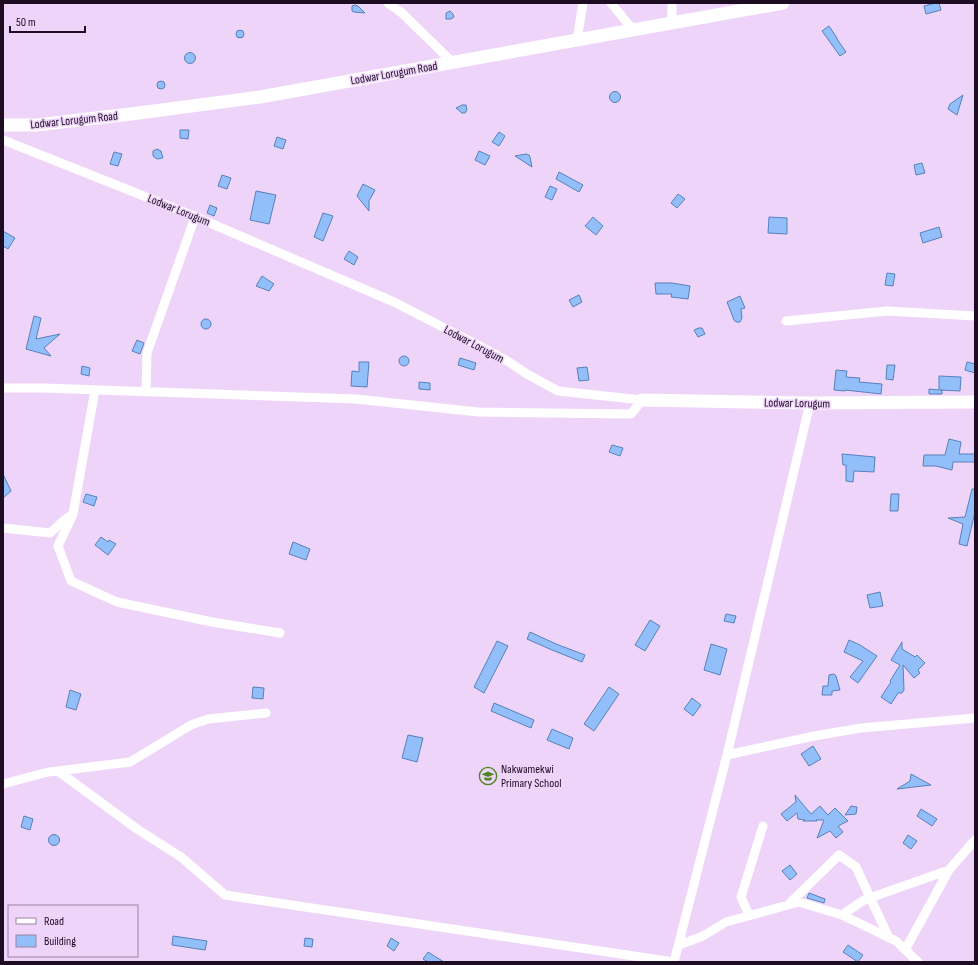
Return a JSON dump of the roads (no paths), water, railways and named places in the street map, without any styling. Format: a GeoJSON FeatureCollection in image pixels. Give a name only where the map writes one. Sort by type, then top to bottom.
{"type":"FeatureCollection","features":[{"type":"Feature","properties":{"kind":"main road","name":"Lodwar Lorugum Road"},"geometry":{"type":"LineString","coordinates":[[3,125],[36,124],[131,114],[260,97],[783,3]]}},
{"type":"Feature","properties":{"kind":"main road","name":"Lodwar Lorugum"},"geometry":{"type":"LineString","coordinates":[[642,400],[810,403],[975,402]]}},
{"type":"Feature","properties":{"kind":"street"},"geometry":{"type":"LineString","coordinates":[[388,3],[402,13],[452,62]]}},
{"type":"Feature","properties":{"kind":"street"},"geometry":{"type":"LineString","coordinates":[[577,40],[583,3]]}},
{"type":"Feature","properties":{"kind":"street"},"geometry":{"type":"LineString","coordinates":[[611,3],[634,29]]}},
{"type":"Feature","properties":{"kind":"street"},"geometry":{"type":"LineString","coordinates":[[672,3],[672,23]]}},
{"type":"Feature","properties":{"kind":"street","name":"Lodwar Lorugum"},"geometry":{"type":"LineString","coordinates":[[3,140],[195,217],[394,302],[495,354],[558,391],[642,400]]}},
{"type":"Feature","properties":{"kind":"street"},"geometry":{"type":"LineString","coordinates":[[146,392],[147,353],[195,217]]}},
{"type":"Feature","properties":{"kind":"street"},"geometry":{"type":"LineString","coordinates":[[786,321],[887,311],[975,316]]}},
{"type":"Feature","properties":{"kind":"street"},"geometry":{"type":"LineString","coordinates":[[3,388],[43,388],[356,399],[478,412],[631,414],[642,400]]}},
{"type":"Feature","properties":{"kind":"street"},"geometry":{"type":"LineString","coordinates":[[95,390],[73,514],[58,546],[71,581],[117,602],[212,622],[280,633]]}},
{"type":"Feature","properties":{"kind":"street"},"geometry":{"type":"LineString","coordinates":[[58,771],[136,829],[181,857],[225,895],[674,962],[728,755],[810,403]]}},
{"type":"Feature","properties":{"kind":"street"},"geometry":{"type":"LineString","coordinates":[[3,528],[50,533],[73,514]]}},
{"type":"Feature","properties":{"kind":"street"},"geometry":{"type":"LineString","coordinates":[[3,784],[48,772],[130,762],[191,725],[208,719],[266,713]]}},
{"type":"Feature","properties":{"kind":"street"},"geometry":{"type":"LineString","coordinates":[[728,755],[814,736],[861,728],[975,718]]}},
{"type":"Feature","properties":{"kind":"street"},"geometry":{"type":"LineString","coordinates":[[749,916],[741,897],[763,826]]}},
{"type":"Feature","properties":{"kind":"street"},"geometry":{"type":"LineString","coordinates":[[905,950],[949,870],[975,840]]}},
{"type":"Feature","properties":{"kind":"street"},"geometry":{"type":"LineString","coordinates":[[788,905],[839,855],[856,867],[888,938]]}},
{"type":"Feature","properties":{"kind":"street"},"geometry":{"type":"LineString","coordinates":[[842,915],[864,900],[949,870]]}},
{"type":"Feature","properties":{"kind":"street"},"geometry":{"type":"LineString","coordinates":[[679,945],[703,936],[726,922],[798,902],[842,915],[896,941],[918,962]]}},
{"type":"Feature","properties":{"kind":"place","name":"Nakwamekwi Primary School"},"geometry":{"type":"Point","coordinates":[488,776]}}]}
